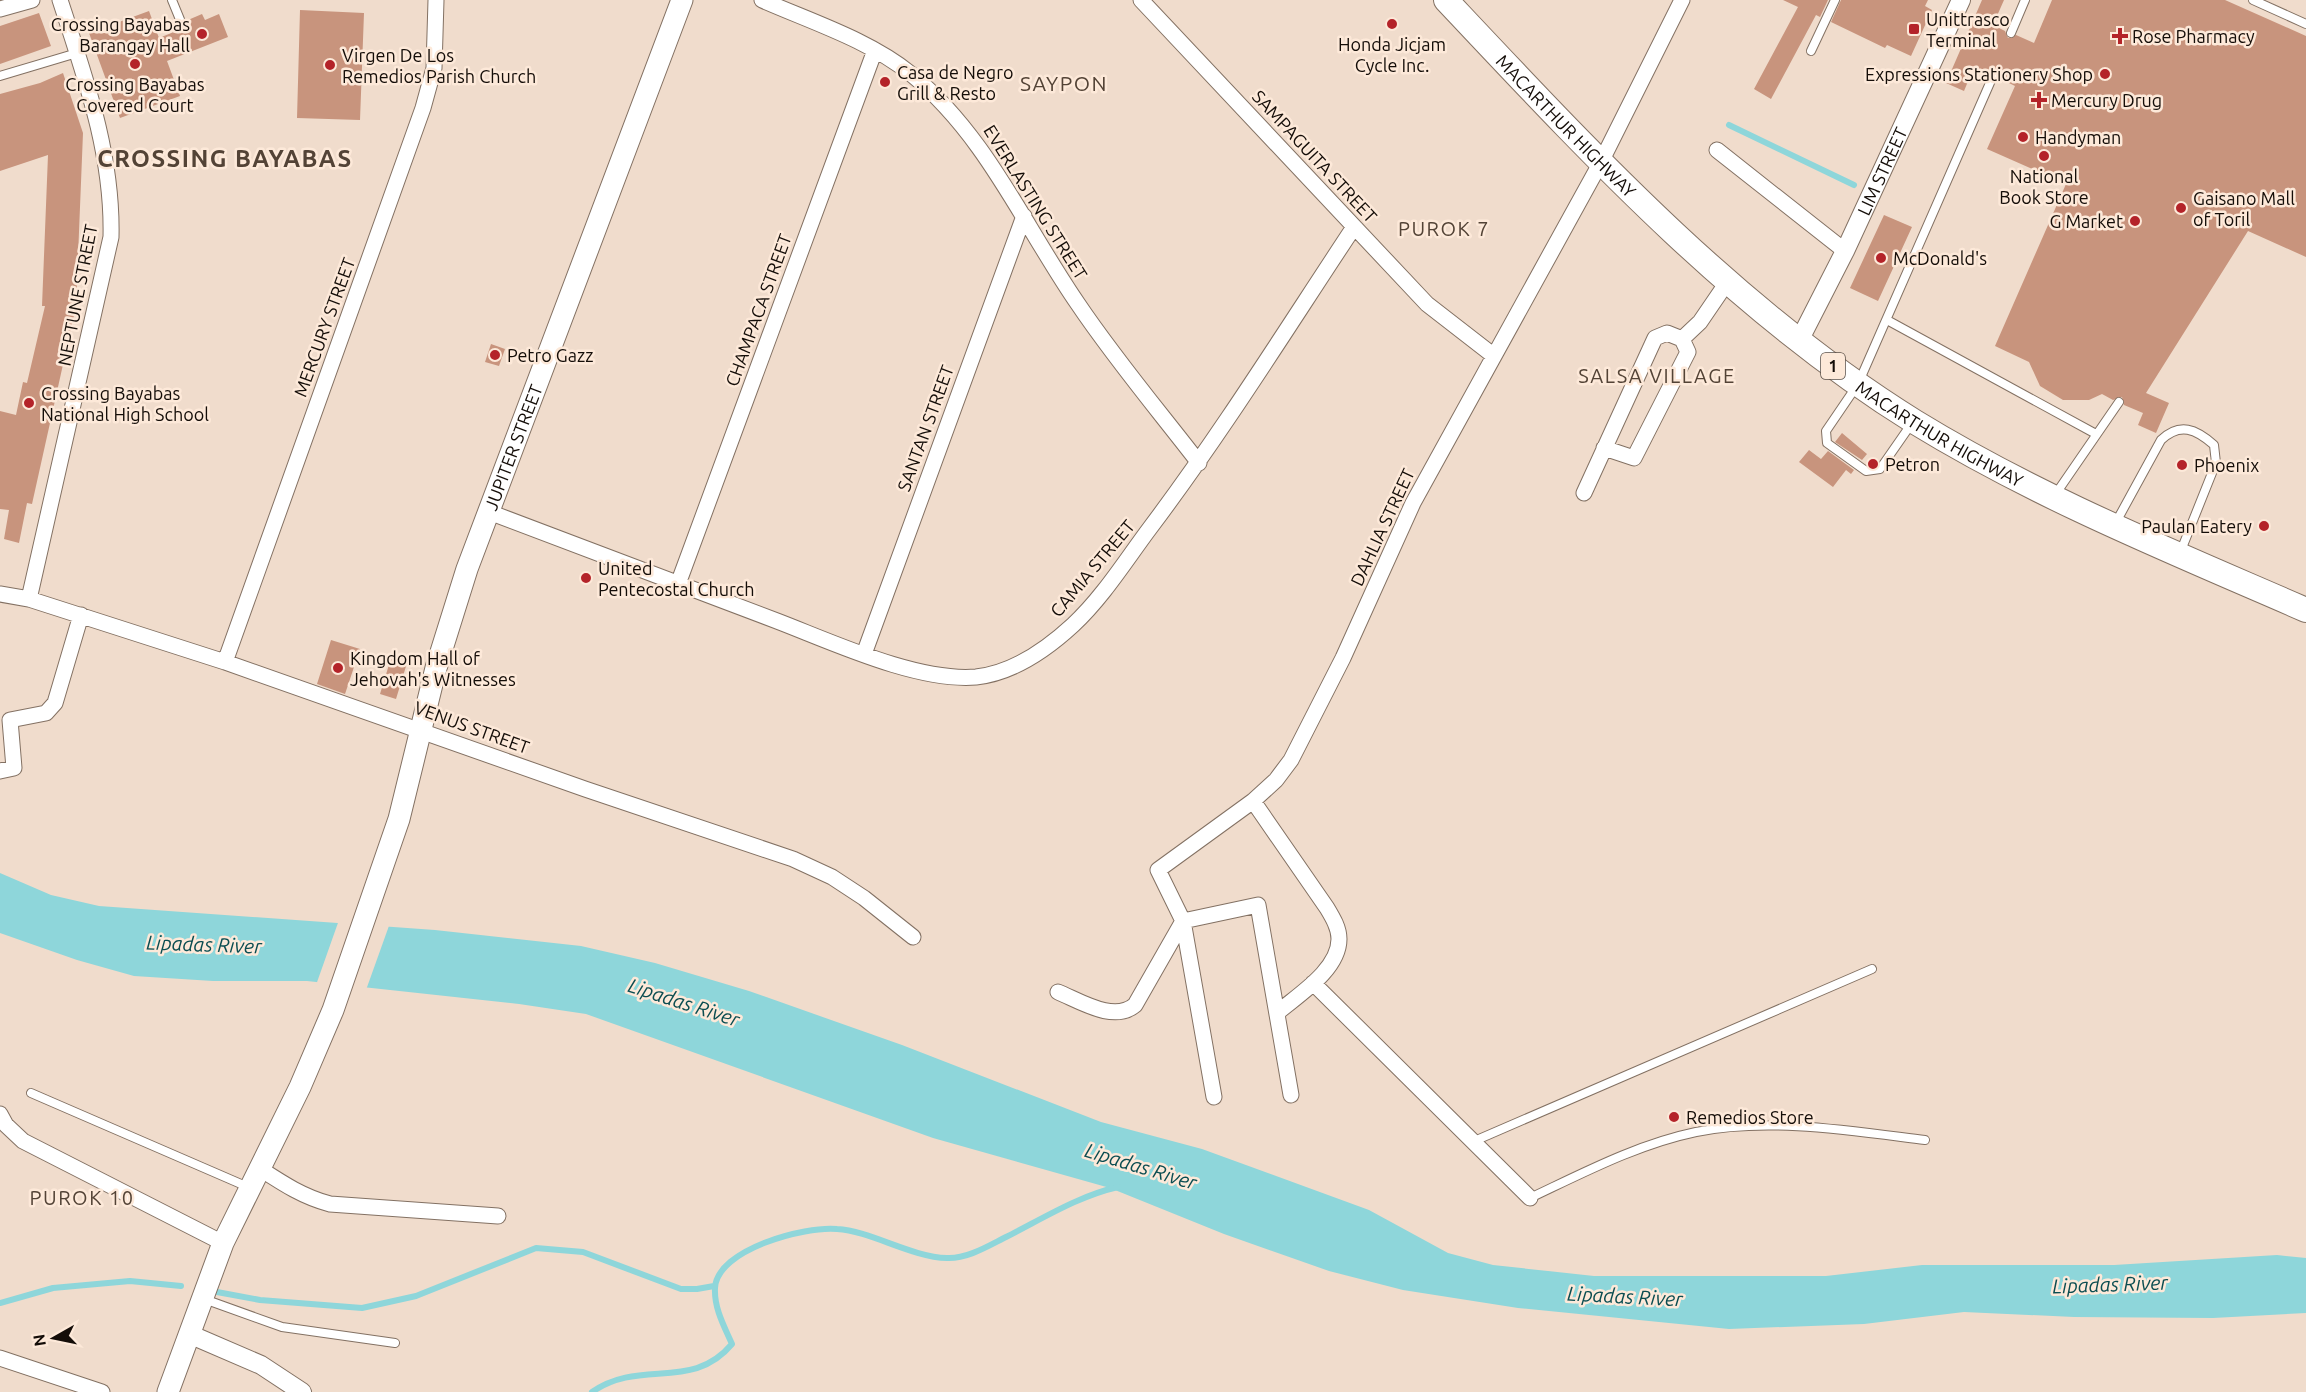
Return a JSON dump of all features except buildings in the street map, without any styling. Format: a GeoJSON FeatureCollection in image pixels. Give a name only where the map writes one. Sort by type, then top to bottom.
{"type":"FeatureCollection","features":[{"type":"Feature","properties":{"kind":"highway","name":"MACARTHUR HIGHWAY"},"geometry":{"type":"LineString","coordinates":[[1446,0],[1601,162],[1728,281],[1799,341],[1858,384],[1914,421],[2053,499],[2306,610]]}},
{"type":"Feature","properties":{"kind":"main road","name":"JUPITER STREET"},"geometry":{"type":"LineString","coordinates":[[168,1392],[223,1243],[305,1077],[333,1011],[383,870],[451,619],[681,0]]}},
{"type":"Feature","properties":{"kind":"street"},"geometry":{"type":"LineString","coordinates":[[0,9],[32,0]]}},
{"type":"Feature","properties":{"kind":"street","name":"NEPTUNE STREET"},"geometry":{"type":"LineString","coordinates":[[29,599],[111,237],[112,211],[103,144],[60,0]]}},
{"type":"Feature","properties":{"kind":"street","name":"MERCURY STREET"},"geometry":{"type":"LineString","coordinates":[[225,662],[423,108],[434,68],[436,0]]}},
{"type":"Feature","properties":{"kind":"street","name":"EVERLASTING STREET"},"geometry":{"type":"LineString","coordinates":[[762,0],[875,50],[909,73],[956,117],[993,166],[1079,306],[1199,463]]}},
{"type":"Feature","properties":{"kind":"street","name":"SAMPAGUITA STREET"},"geometry":{"type":"LineString","coordinates":[[1141,0],[1427,304],[1494,356]]}},
{"type":"Feature","properties":{"kind":"street","name":"DAHLIA STREET"},"geometry":{"type":"LineString","coordinates":[[1183,921],[1158,870],[1253,801],[1276,780],[1301,741],[1357,628],[1413,503],[1601,162],[1682,0]]}},
{"type":"Feature","properties":{"kind":"street","name":"LIM STREET"},"geometry":{"type":"LineString","coordinates":[[1799,341],[1845,251],[1960,0]]}},
{"type":"Feature","properties":{"kind":"street","name":"CHAMPACA STREET"},"geometry":{"type":"LineString","coordinates":[[678,584],[875,50]]}},
{"type":"Feature","properties":{"kind":"street"},"geometry":{"type":"LineString","coordinates":[[1716,150],[1845,251]]}},
{"type":"Feature","properties":{"kind":"street","name":"SANTAN STREET"},"geometry":{"type":"LineString","coordinates":[[864,654],[1024,216]]}},
{"type":"Feature","properties":{"kind":"street","name":"CAMIA STREET"},"geometry":{"type":"LineString","coordinates":[[489,512],[864,654],[918,670],[976,677],[1001,671],[1028,659],[1075,623],[1089,607],[1199,463],[1354,226]]}},
{"type":"Feature","properties":{"kind":"street"},"geometry":{"type":"LineString","coordinates":[[1682,339],[1700,322],[1728,281]]}},
{"type":"Feature","properties":{"kind":"street"},"geometry":{"type":"LineString","coordinates":[[1584,493],[1604,448],[1654,338],[1667,333],[1682,339],[1688,352],[1634,458],[1604,448]]}},
{"type":"Feature","properties":{"kind":"street","name":"VENUS STREET"},"geometry":{"type":"LineString","coordinates":[[0,594],[29,599],[225,662],[422,729],[585,789],[793,858],[848,888],[913,937]]}},
{"type":"Feature","properties":{"kind":"street"},"geometry":{"type":"LineString","coordinates":[[0,771],[14,768],[10,720],[46,713],[55,702],[81,615]]}},
{"type":"Feature","properties":{"kind":"street"},"geometry":{"type":"LineString","coordinates":[[1253,801],[1336,924],[1339,938],[1337,951],[1313,983],[1277,1013]]}},
{"type":"Feature","properties":{"kind":"street"},"geometry":{"type":"LineString","coordinates":[[1058,992],[1112,1013],[1130,1010],[1136,1005],[1183,921],[1258,905],[1291,1095]]}},
{"type":"Feature","properties":{"kind":"street"},"geometry":{"type":"LineString","coordinates":[[1183,921],[1214,1097]]}},
{"type":"Feature","properties":{"kind":"street"},"geometry":{"type":"LineString","coordinates":[[1313,983],[1530,1198]]}},
{"type":"Feature","properties":{"kind":"street"},"geometry":{"type":"LineString","coordinates":[[0,1114],[6,1125],[24,1141],[223,1243]]}},
{"type":"Feature","properties":{"kind":"street"},"geometry":{"type":"LineString","coordinates":[[259,1168],[292,1190],[310,1199],[330,1204],[498,1216]]}},
{"type":"Feature","properties":{"kind":"street"},"geometry":{"type":"LineString","coordinates":[[189,1334],[261,1365],[302,1392]]}},
{"type":"Feature","properties":{"kind":"street"},"geometry":{"type":"LineString","coordinates":[[0,1358],[102,1392]]}},
{"type":"Feature","properties":{"kind":"lane"},"geometry":{"type":"LineString","coordinates":[[172,0],[181,22]]}},
{"type":"Feature","properties":{"kind":"lane"},"geometry":{"type":"LineString","coordinates":[[1811,51],[1835,0]]}},
{"type":"Feature","properties":{"kind":"lane"},"geometry":{"type":"LineString","coordinates":[[2011,33],[2025,0]]}},
{"type":"Feature","properties":{"kind":"lane"},"geometry":{"type":"LineString","coordinates":[[2253,0],[2306,24]]}},
{"type":"Feature","properties":{"kind":"lane"},"geometry":{"type":"LineString","coordinates":[[0,76],[77,53]]}},
{"type":"Feature","properties":{"kind":"lane"},"geometry":{"type":"LineString","coordinates":[[1914,421],[1880,469],[1866,471],[1827,442],[1826,431],[1858,384],[1993,76]]}},
{"type":"Feature","properties":{"kind":"lane"},"geometry":{"type":"LineString","coordinates":[[1887,320],[2096,434]]}},
{"type":"Feature","properties":{"kind":"lane"},"geometry":{"type":"LineString","coordinates":[[2053,499],[2119,402]]}},
{"type":"Feature","properties":{"kind":"lane"},"geometry":{"type":"LineString","coordinates":[[2114,526],[2161,440],[2169,432],[2180,428],[2190,429],[2214,445],[2216,463],[2179,555]]}},
{"type":"Feature","properties":{"kind":"lane"},"geometry":{"type":"LineString","coordinates":[[1472,1142],[1872,969]]}},
{"type":"Feature","properties":{"kind":"lane"},"geometry":{"type":"LineString","coordinates":[[31,1093],[249,1188]]}},
{"type":"Feature","properties":{"kind":"lane"},"geometry":{"type":"LineString","coordinates":[[1530,1198],[1647,1146],[1697,1132],[1761,1126],[1850,1130],[1925,1140]]}},
{"type":"Feature","properties":{"kind":"lane"},"geometry":{"type":"LineString","coordinates":[[203,1299],[282,1327],[395,1343]]}},
{"type":"Feature","properties":{"kind":"water","name":"Lipadas River"},"geometry":{"type":"Polygon","coordinates":[[[0,873],[51,895],[99,906],[435,930],[581,946],[655,963],[749,991],[902,1045],[1101,1122],[1202,1149],[1369,1210],[1448,1253],[1493,1265],[1594,1276],[1826,1276],[1922,1265],[2114,1265],[2277,1255],[2306,1258],[2306,1313],[2213,1318],[2074,1317],[1964,1312],[1864,1324],[1729,1329],[1518,1308],[1403,1290],[1329,1271],[1224,1234],[1110,1188],[933,1138],[586,1014],[519,1004],[307,981],[213,981],[134,976],[77,960],[0,933],[0,873]]]}},
{"type":"Feature","properties":{"kind":"pier"},"geometry":{"type":"Polygon","coordinates":[[[339,920],[390,923],[366,990],[316,985],[339,920]]]}},
{"type":"Feature","properties":{"kind":"waterway"},"geometry":{"type":"LineString","coordinates":[[1729,125],[1854,185]]}},
{"type":"Feature","properties":{"kind":"waterway"},"geometry":{"type":"LineString","coordinates":[[592,1392],[610,1382],[629,1377],[683,1371],[700,1367],[717,1358],[732,1344],[716,1303],[715,1288],[720,1274],[730,1262],[746,1251],[765,1243],[805,1231],[837,1229],[863,1234],[933,1257],[955,1258],[985,1248],[1074,1202],[1118,1187]]}},
{"type":"Feature","properties":{"kind":"waterway"},"geometry":{"type":"LineString","coordinates":[[217,1292],[260,1300],[362,1308],[416,1296],[536,1248],[583,1252],[681,1289],[714,1286]]}},
{"type":"Feature","properties":{"kind":"waterway"},"geometry":{"type":"LineString","coordinates":[[0,1303],[53,1288],[130,1281],[181,1286]]}},
{"type":"Feature","properties":{"kind":"place","name":"Honda Jicjam Cycle Inc."},"geometry":{"type":"Point","coordinates":[1392,24]}},
{"type":"Feature","properties":{"kind":"place","name":"Unittrasco Terminal"},"geometry":{"type":"Point","coordinates":[1914,29]}},
{"type":"Feature","properties":{"kind":"place","name":"Crossing Bayabas Barangay Hall"},"geometry":{"type":"Point","coordinates":[202,34]}},
{"type":"Feature","properties":{"kind":"place","name":"Rose Pharmacy"},"geometry":{"type":"Point","coordinates":[2120,36]}},
{"type":"Feature","properties":{"kind":"place","name":"Crossing Bayabas Covered Court"},"geometry":{"type":"Point","coordinates":[135,64]}},
{"type":"Feature","properties":{"kind":"place","name":"Virgen De Los Remedios Parish Church"},"geometry":{"type":"Point","coordinates":[330,65]}},
{"type":"Feature","properties":{"kind":"place","name":"Expressions Stationery Shop"},"geometry":{"type":"Point","coordinates":[2105,74]}},
{"type":"Feature","properties":{"kind":"place","name":"Casa de Negro Grill & Resto"},"geometry":{"type":"Point","coordinates":[885,82]}},
{"type":"Feature","properties":{"kind":"place","name":"Mercury Drug"},"geometry":{"type":"Point","coordinates":[2039,100]}},
{"type":"Feature","properties":{"kind":"place","name":"Handyman"},"geometry":{"type":"Point","coordinates":[2023,137]}},
{"type":"Feature","properties":{"kind":"place","name":"National Book Store"},"geometry":{"type":"Point","coordinates":[2044,156]}},
{"type":"Feature","properties":{"kind":"place","name":"Gaisano Mall of Toril"},"geometry":{"type":"Point","coordinates":[2181,208]}},
{"type":"Feature","properties":{"kind":"place","name":"G Market"},"geometry":{"type":"Point","coordinates":[2135,221]}},
{"type":"Feature","properties":{"kind":"place","name":"McDonald's"},"geometry":{"type":"Point","coordinates":[1881,258]}},
{"type":"Feature","properties":{"kind":"place","name":"Petro Gazz"},"geometry":{"type":"Point","coordinates":[495,355]}},
{"type":"Feature","properties":{"kind":"place","name":"Crossing Bayabas National High School"},"geometry":{"type":"Point","coordinates":[29,403]}},
{"type":"Feature","properties":{"kind":"place","name":"Petron"},"geometry":{"type":"Point","coordinates":[1873,464]}},
{"type":"Feature","properties":{"kind":"place","name":"Phoenix"},"geometry":{"type":"Point","coordinates":[2182,465]}},
{"type":"Feature","properties":{"kind":"place","name":"Paulan Eatery"},"geometry":{"type":"Point","coordinates":[2264,526]}},
{"type":"Feature","properties":{"kind":"place","name":"United Pentecostal Church"},"geometry":{"type":"Point","coordinates":[586,578]}},
{"type":"Feature","properties":{"kind":"place","name":"Kingdom Hall of Jehovah's Witnesses"},"geometry":{"type":"Point","coordinates":[338,668]}},
{"type":"Feature","properties":{"kind":"place","name":"Remedios Store"},"geometry":{"type":"Point","coordinates":[1674,1117]}},
{"type":"Feature","properties":{"kind":"district","name":"SAYPON"},"geometry":{"type":"Point","coordinates":[1064,83]}},
{"type":"Feature","properties":{"kind":"district","name":"CROSSING BAYABAS"},"geometry":{"type":"Point","coordinates":[225,158]}},
{"type":"Feature","properties":{"kind":"district","name":"PUROK 7"},"geometry":{"type":"Point","coordinates":[1444,228]}},
{"type":"Feature","properties":{"kind":"district","name":"SALSA VILLAGE"},"geometry":{"type":"Point","coordinates":[1657,375]}},
{"type":"Feature","properties":{"kind":"district","name":"PUROK 10"},"geometry":{"type":"Point","coordinates":[82,1197]}}]}
